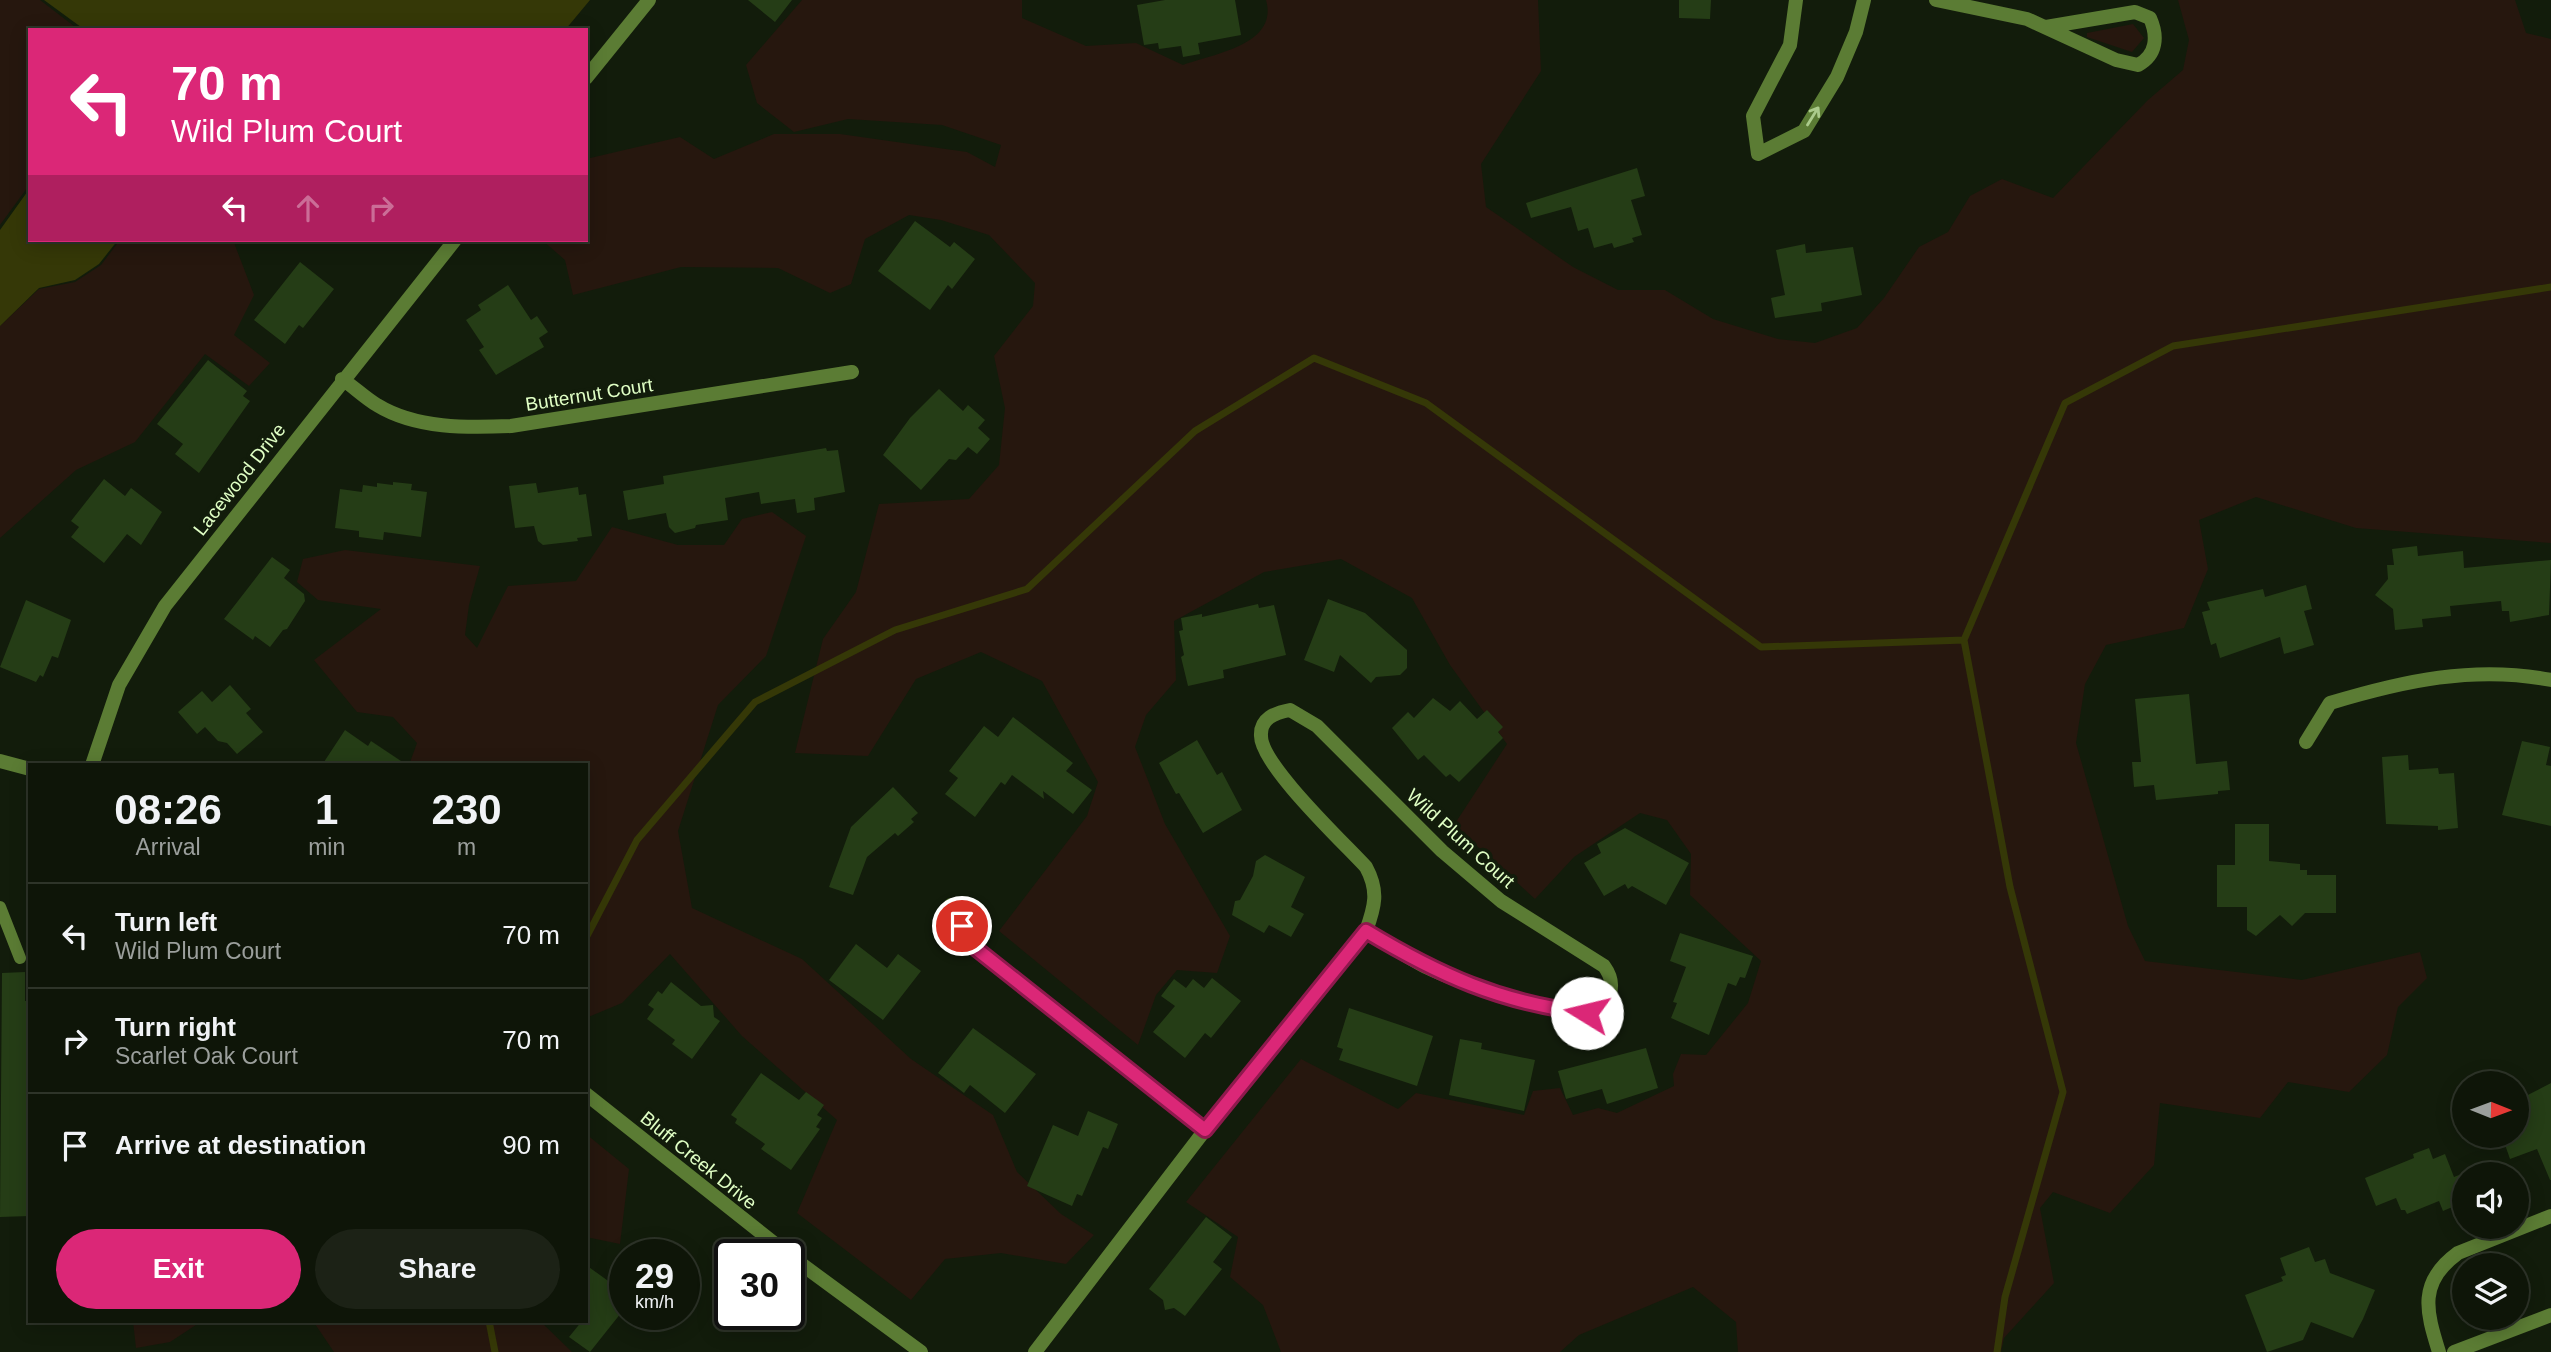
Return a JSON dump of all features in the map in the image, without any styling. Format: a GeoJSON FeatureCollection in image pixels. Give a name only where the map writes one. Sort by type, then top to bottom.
{"type":"FeatureCollection","features":[{"type":"Feature","properties":{"kind":"street"},"geometry":{"type":"LineString","coordinates":[[588,76],[649,0]]}},
{"type":"Feature","properties":{"kind":"street"},"geometry":{"type":"LineString","coordinates":[[1796,0],[1790,45],[1753,116],[1758,154],[1804,131],[1837,77],[1856,32],[1864,0]]}},
{"type":"Feature","properties":{"kind":"street"},"geometry":{"type":"LineString","coordinates":[[1936,0],[2027,19],[2105,55],[2138,65],[2148,59],[2155,44],[2150,18],[2135,12],[2046,27]]}},
{"type":"Feature","properties":{"kind":"street","name":"Lacewood Drive"},"geometry":{"type":"LineString","coordinates":[[93,763],[119,685],[165,606],[342,379],[453,242]]}},
{"type":"Feature","properties":{"kind":"street","name":"Butternut Court"},"geometry":{"type":"LineString","coordinates":[[342,379],[379,407],[417,420],[460,429],[511,426],[852,372]]}},
{"type":"Feature","properties":{"kind":"street"},"geometry":{"type":"LineString","coordinates":[[2306,742],[2330,703],[2390,684],[2449,674],[2485,673],[2551,680]]}},
{"type":"Feature","properties":{"kind":"street","name":"Wild Plum Court"},"geometry":{"type":"LineString","coordinates":[[1035,1352],[1205,1130],[1366,931],[1377,904],[1373,880],[1366,867],[1279,773],[1265,751],[1261,736],[1265,721],[1275,713],[1290,710],[1317,726],[1442,852],[1501,901],[1560,941],[1604,965],[1611,976],[1612,989],[1598,1009],[1587,1013],[1566,1011],[1466,985],[1424,966],[1366,931]]}},
{"type":"Feature","properties":{"kind":"street"},"geometry":{"type":"LineString","coordinates":[[0,761],[28,768]]}},
{"type":"Feature","properties":{"kind":"street"},"geometry":{"type":"LineString","coordinates":[[951,905],[974,947],[1205,1130]]}},
{"type":"Feature","properties":{"kind":"street","name":"Bluff Creek Drive"},"geometry":{"type":"LineString","coordinates":[[588,1096],[769,1239]]}},
{"type":"Feature","properties":{"kind":"street"},"geometry":{"type":"LineString","coordinates":[[2439,1352],[2427,1315],[2428,1296],[2434,1277],[2444,1263],[2458,1253],[2551,1216]]}},
{"type":"Feature","properties":{"kind":"street","name":"Bluff Creek Drive"},"geometry":{"type":"LineString","coordinates":[[805,1267],[921,1352]]}},
{"type":"Feature","properties":{"kind":"street"},"geometry":{"type":"LineString","coordinates":[[2454,1352],[2551,1314]]}},
{"type":"Feature","properties":{"kind":"lane"},"geometry":{"type":"LineString","coordinates":[[0,907],[20,958]]}},
{"type":"Feature","properties":{"kind":"shaded area"},"geometry":{"type":"Polygon","coordinates":[[[0,0],[40,0],[76,28],[28,28],[28,187],[0,225],[0,0]]]}},
{"type":"Feature","properties":{"kind":"shaded area"},"geometry":{"type":"Polygon","coordinates":[[[44,0],[590,0],[567,28],[82,28],[44,0]]]}},
{"type":"Feature","properties":{"kind":"shaded area"},"geometry":{"type":"Polygon","coordinates":[[[802,0],[1022,0],[1022,18],[1086,46],[1136,43],[1183,65],[1241,45],[1253,37],[1263,28],[1267,15],[1266,0],[1538,0],[1541,71],[1481,164],[1486,207],[1573,267],[1618,290],[1665,290],[1713,319],[1778,339],[1815,343],[1857,328],[1884,298],[1919,247],[1948,232],[1970,196],[2002,179],[2053,198],[2148,100],[2183,70],[2189,40],[2178,0],[2515,0],[2526,33],[2551,39],[2551,543],[2356,528],[2256,497],[2199,520],[2208,569],[2184,628],[2106,645],[2085,684],[2076,743],[2128,926],[2145,961],[2302,980],[2420,952],[2427,978],[2398,1007],[2387,1055],[2349,1092],[2288,1082],[2260,1118],[2160,1103],[2154,1165],[2110,1213],[2053,1192],[2040,1208],[2054,1283],[2004,1338],[2001,1352],[1738,1352],[1736,1322],[1693,1287],[1579,1335],[1560,1352],[1281,1352],[1263,1305],[1230,1277],[1238,1237],[1186,1202],[1301,1059],[1398,1109],[1416,1093],[1524,1115],[1533,1091],[1560,1088],[1573,1115],[1598,1108],[1617,1113],[1674,1086],[1673,1074],[1681,1054],[1706,1055],[1748,1003],[1761,961],[1690,895],[1691,854],[1667,820],[1640,813],[1574,857],[1535,899],[1454,825],[1507,744],[1450,665],[1412,598],[1341,559],[1264,572],[1174,621],[1176,680],[1146,715],[1135,747],[1165,824],[1230,936],[1217,973],[1177,970],[1156,995],[1138,1045],[999,931],[1087,816],[1098,782],[1042,681],[981,652],[916,679],[868,756],[795,753],[823,639],[856,592],[879,504],[969,499],[999,465],[1005,408],[994,356],[1033,306],[1035,283],[989,235],[941,220],[909,215],[865,239],[851,284],[830,293],[778,268],[681,267],[573,295],[565,260],[544,242],[588,242],[588,159],[680,137],[714,159],[774,134],[840,134],[967,152],[995,167],[1001,145],[942,125],[848,119],[794,132],[757,103],[746,65],[802,0]]]}},
{"type":"Feature","properties":{"kind":"shaded area"},"geometry":{"type":"Polygon","coordinates":[[[2133,24],[2144,38],[2132,52],[2087,37],[2087,33],[2133,24]]]}},
{"type":"Feature","properties":{"kind":"shaded area"},"geometry":{"type":"Polygon","coordinates":[[[28,191],[28,242],[116,242],[99,264],[75,280],[39,288],[0,326],[0,230],[28,191]]]}},
{"type":"Feature","properties":{"kind":"shaded area"},"geometry":{"type":"Polygon","coordinates":[[[118,242],[234,242],[254,295],[234,335],[270,363],[249,386],[205,354],[135,442],[76,470],[0,538],[0,326],[39,289],[75,282],[101,265],[118,242]]]}},
{"type":"Feature","properties":{"kind":"shaded area"},"geometry":{"type":"Polygon","coordinates":[[[772,512],[806,536],[766,656],[718,705],[678,831],[692,908],[802,959],[911,1059],[993,1115],[1017,1172],[1061,1214],[1094,1235],[1066,1264],[1001,1253],[945,1259],[911,1300],[797,1213],[837,1120],[742,1036],[670,954],[622,1003],[588,1017],[588,763],[410,763],[417,743],[393,717],[357,712],[314,660],[381,609],[318,600],[297,582],[303,559],[345,550],[480,566],[469,605],[465,635],[477,648],[508,586],[576,581],[612,527],[678,545],[724,545],[742,519],[772,512]]]}},
{"type":"Feature","properties":{"kind":"shaded area"},"geometry":{"type":"Polygon","coordinates":[[[588,1136],[629,1169],[621,1239],[609,1239],[609,1242],[588,1237],[588,1136]]]}},
{"type":"Feature","properties":{"kind":"shaded area"},"geometry":{"type":"Polygon","coordinates":[[[133,1323],[199,1323],[170,1342],[136,1348],[133,1323]]]}},
{"type":"Feature","properties":{"kind":"shaded area"},"geometry":{"type":"Polygon","coordinates":[[[314,1323],[542,1323],[572,1352],[334,1352],[314,1323]]]}},
{"type":"Feature","properties":{"kind":"building"},"geometry":{"type":"Polygon","coordinates":[[[748,0],[792,0],[775,22],[748,0]]]}},
{"type":"Feature","properties":{"kind":"building"},"geometry":{"type":"Polygon","coordinates":[[[1165,0],[1235,0],[1241,35],[1198,43],[1200,54],[1183,57],[1181,46],[1159,49],[1158,43],[1144,45],[1137,5],[1165,0]]]}},
{"type":"Feature","properties":{"kind":"building"},"geometry":{"type":"Polygon","coordinates":[[[1679,0],[1711,0],[1710,19],[1679,18],[1679,0]]]}},
{"type":"Feature","properties":{"kind":"building"},"geometry":{"type":"Polygon","coordinates":[[[1637,168],[1645,196],[1631,200],[1642,235],[1632,238],[1634,242],[1614,248],[1612,243],[1594,248],[1588,228],[1578,231],[1571,207],[1531,218],[1526,203],[1637,168]]]}},
{"type":"Feature","properties":{"kind":"building"},"geometry":{"type":"Polygon","coordinates":[[[915,221],[950,247],[954,242],[975,259],[952,289],[948,285],[930,310],[878,271],[915,221]]]}},
{"type":"Feature","properties":{"kind":"building"},"geometry":{"type":"Polygon","coordinates":[[[1805,244],[1806,253],[1853,247],[1862,295],[1821,303],[1822,311],[1775,318],[1771,298],[1785,295],[1776,250],[1805,244]]]}},
{"type":"Feature","properties":{"kind":"building"},"geometry":{"type":"Polygon","coordinates":[[[300,262],[334,289],[303,328],[299,325],[285,344],[254,320],[300,262]]]}},
{"type":"Feature","properties":{"kind":"building"},"geometry":{"type":"Polygon","coordinates":[[[508,285],[531,320],[537,316],[548,332],[539,338],[544,347],[496,375],[479,350],[484,347],[466,320],[481,310],[478,305],[508,285]]]}},
{"type":"Feature","properties":{"kind":"building"},"geometry":{"type":"Polygon","coordinates":[[[208,360],[247,391],[243,396],[250,401],[199,473],[175,454],[183,444],[157,424],[208,360]]]}},
{"type":"Feature","properties":{"kind":"building"},"geometry":{"type":"Polygon","coordinates":[[[939,389],[963,411],[968,405],[985,420],[978,428],[990,439],[977,454],[968,447],[956,460],[949,459],[921,490],[883,455],[910,418],[939,389]]]}},
{"type":"Feature","properties":{"kind":"building"},"geometry":{"type":"Polygon","coordinates":[[[826,448],[827,451],[838,450],[845,492],[814,498],[815,510],[797,513],[795,499],[761,504],[759,492],[725,498],[728,520],[696,525],[695,528],[675,533],[669,527],[666,513],[628,520],[623,491],[664,484],[663,476],[826,448]]]}},
{"type":"Feature","properties":{"kind":"building"},"geometry":{"type":"Polygon","coordinates":[[[104,479],[125,496],[131,488],[162,512],[141,545],[127,534],[104,563],[71,537],[79,527],[71,521],[104,479]]]}},
{"type":"Feature","properties":{"kind":"building"},"geometry":{"type":"Polygon","coordinates":[[[393,482],[412,484],[411,490],[427,492],[421,537],[384,532],[383,540],[359,537],[359,531],[335,528],[340,489],[362,492],[363,485],[377,487],[377,483],[393,485],[393,482]]]}},
{"type":"Feature","properties":{"kind":"building"},"geometry":{"type":"Polygon","coordinates":[[[536,483],[538,493],[578,487],[579,495],[586,494],[592,536],[577,538],[578,541],[543,545],[538,541],[534,526],[515,528],[509,486],[536,483]]]}},
{"type":"Feature","properties":{"kind":"building"},"geometry":{"type":"Polygon","coordinates":[[[2417,546],[2418,556],[2463,551],[2464,568],[2551,560],[2549,615],[2510,622],[2509,611],[2502,611],[2501,601],[2450,606],[2451,616],[2422,619],[2423,627],[2395,630],[2393,609],[2375,595],[2388,579],[2387,565],[2394,565],[2392,549],[2417,546]]]}},
{"type":"Feature","properties":{"kind":"building"},"geometry":{"type":"Polygon","coordinates":[[[272,557],[290,570],[284,578],[304,594],[305,601],[287,629],[283,630],[270,647],[255,636],[253,640],[224,619],[272,557]]]}},
{"type":"Feature","properties":{"kind":"building"},"geometry":{"type":"Polygon","coordinates":[[[2306,585],[2312,609],[2304,611],[2314,645],[2284,654],[2280,637],[2220,658],[2216,643],[2211,645],[2202,612],[2210,610],[2207,602],[2263,589],[2265,597],[2306,585]]]}},
{"type":"Feature","properties":{"kind":"building"},"geometry":{"type":"Polygon","coordinates":[[[1328,599],[1365,613],[1407,650],[1407,668],[1400,675],[1376,677],[1371,683],[1340,655],[1334,672],[1304,660],[1328,599]]]}},
{"type":"Feature","properties":{"kind":"building"},"geometry":{"type":"Polygon","coordinates":[[[26,600],[71,620],[58,658],[52,656],[43,677],[40,675],[36,682],[0,667],[26,600]]]}},
{"type":"Feature","properties":{"kind":"building"},"geometry":{"type":"Polygon","coordinates":[[[1258,604],[1259,608],[1274,605],[1286,655],[1223,670],[1224,678],[1188,686],[1181,657],[1184,655],[1179,631],[1183,630],[1181,618],[1202,614],[1202,617],[1258,604]]]}},
{"type":"Feature","properties":{"kind":"building"},"geometry":{"type":"Polygon","coordinates":[[[230,685],[251,709],[246,713],[263,732],[237,754],[227,743],[218,741],[205,727],[197,734],[178,712],[202,691],[212,702],[230,685]]]}},
{"type":"Feature","properties":{"kind":"building"},"geometry":{"type":"Polygon","coordinates":[[[2189,694],[2196,764],[2227,761],[2230,790],[2218,791],[2218,794],[2156,800],[2154,785],[2134,787],[2132,762],[2141,762],[2135,699],[2189,694]]]}},
{"type":"Feature","properties":{"kind":"building"},"geometry":{"type":"Polygon","coordinates":[[[1433,698],[1450,711],[1460,701],[1477,719],[1487,710],[1503,727],[1498,732],[1503,738],[1459,782],[1450,774],[1446,777],[1424,755],[1418,760],[1392,728],[1408,712],[1414,718],[1433,698]]]}},
{"type":"Feature","properties":{"kind":"building"},"geometry":{"type":"Polygon","coordinates":[[[1013,717],[1073,763],[1066,771],[1092,790],[1073,814],[1043,791],[1044,799],[1012,775],[1005,785],[1001,782],[975,817],[945,794],[958,778],[949,771],[984,726],[998,737],[1013,717]]]}},
{"type":"Feature","properties":{"kind":"building"},"geometry":{"type":"Polygon","coordinates":[[[345,730],[368,746],[371,741],[404,763],[323,763],[345,730]]]}},
{"type":"Feature","properties":{"kind":"building"},"geometry":{"type":"Polygon","coordinates":[[[1197,740],[1217,775],[1222,772],[1242,810],[1203,833],[1179,793],[1176,794],[1159,763],[1197,740]]]}},
{"type":"Feature","properties":{"kind":"building"},"geometry":{"type":"Polygon","coordinates":[[[2522,741],[2550,747],[2546,765],[2551,766],[2551,826],[2502,815],[2522,741]]]}},
{"type":"Feature","properties":{"kind":"building"},"geometry":{"type":"Polygon","coordinates":[[[2408,755],[2409,770],[2438,768],[2439,774],[2454,773],[2458,828],[2438,830],[2438,826],[2386,824],[2382,757],[2408,755]]]}},
{"type":"Feature","properties":{"kind":"building"},"geometry":{"type":"Polygon","coordinates":[[[893,787],[918,813],[911,819],[914,822],[898,836],[895,833],[867,857],[853,895],[829,887],[851,827],[893,787]]]}},
{"type":"Feature","properties":{"kind":"building"},"geometry":{"type":"Polygon","coordinates":[[[2235,824],[2269,824],[2269,861],[2300,864],[2300,870],[2307,870],[2307,875],[2336,875],[2336,913],[2305,913],[2292,926],[2280,915],[2256,936],[2247,930],[2247,907],[2217,907],[2217,865],[2235,865],[2235,824]]]}},
{"type":"Feature","properties":{"kind":"building"},"geometry":{"type":"Polygon","coordinates":[[[1625,828],[1689,863],[1666,905],[1632,886],[1628,889],[1625,884],[1604,896],[1584,863],[1601,853],[1597,844],[1625,828]]]}},
{"type":"Feature","properties":{"kind":"building"},"geometry":{"type":"Polygon","coordinates":[[[1265,855],[1305,877],[1291,907],[1304,914],[1291,937],[1269,925],[1264,933],[1232,915],[1235,901],[1240,900],[1253,876],[1256,861],[1265,855]]]}},
{"type":"Feature","properties":{"kind":"building"},"geometry":{"type":"Polygon","coordinates":[[[1680,933],[1753,956],[1745,978],[1740,977],[1736,986],[1728,983],[1709,1035],[1671,1018],[1677,1003],[1673,1002],[1686,967],[1670,961],[1680,933]]]}},
{"type":"Feature","properties":{"kind":"building"},"geometry":{"type":"Polygon","coordinates":[[[856,944],[887,968],[898,954],[921,971],[883,1020],[829,980],[856,944]]]}},
{"type":"Feature","properties":{"kind":"building"},"geometry":{"type":"Polygon","coordinates":[[[25,972],[25,1001],[28,1001],[28,1216],[0,1217],[2,973],[25,972]]]}},
{"type":"Feature","properties":{"kind":"building"},"geometry":{"type":"Polygon","coordinates":[[[1212,978],[1241,1001],[1211,1038],[1205,1033],[1185,1058],[1153,1032],[1175,1006],[1161,996],[1174,979],[1186,988],[1193,979],[1204,988],[1212,978]]]}},
{"type":"Feature","properties":{"kind":"building"},"geometry":{"type":"Polygon","coordinates":[[[671,982],[701,1006],[713,1005],[714,1017],[720,1021],[692,1059],[672,1044],[675,1040],[647,1019],[654,1009],[648,1005],[658,991],[662,994],[671,982]]]}},
{"type":"Feature","properties":{"kind":"building"},"geometry":{"type":"Polygon","coordinates":[[[1349,1008],[1433,1036],[1417,1086],[1339,1060],[1343,1049],[1337,1047],[1349,1008]]]}},
{"type":"Feature","properties":{"kind":"building"},"geometry":{"type":"Polygon","coordinates":[[[973,1028],[1036,1074],[1005,1113],[970,1085],[964,1093],[938,1073],[973,1028]]]}},
{"type":"Feature","properties":{"kind":"building"},"geometry":{"type":"Polygon","coordinates":[[[1460,1039],[1482,1043],[1481,1049],[1535,1060],[1524,1111],[1449,1095],[1460,1039]]]}},
{"type":"Feature","properties":{"kind":"building"},"geometry":{"type":"Polygon","coordinates":[[[1646,1048],[1658,1088],[1607,1104],[1602,1089],[1566,1099],[1558,1071],[1646,1048]]]}},
{"type":"Feature","properties":{"kind":"building"},"geometry":{"type":"Polygon","coordinates":[[[761,1073],[799,1100],[806,1092],[824,1105],[817,1115],[822,1118],[816,1127],[820,1129],[791,1170],[761,1149],[765,1144],[735,1123],[737,1119],[731,1115],[761,1073]]]}},
{"type":"Feature","properties":{"kind":"building"},"geometry":{"type":"Polygon","coordinates":[[[2551,1083],[2551,1180],[2537,1149],[2510,1159],[2506,1148],[2529,1148],[2529,1094],[2551,1083]]]}},
{"type":"Feature","properties":{"kind":"building"},"geometry":{"type":"Polygon","coordinates":[[[1088,1111],[1118,1124],[1108,1149],[1103,1147],[1082,1196],[1077,1194],[1072,1206],[1027,1186],[1053,1125],[1078,1136],[1088,1111]]]}},
{"type":"Feature","properties":{"kind":"building"},"geometry":{"type":"Polygon","coordinates":[[[2429,1148],[2433,1159],[2445,1154],[2452,1172],[2452,1207],[2443,1211],[2439,1201],[2407,1214],[2405,1210],[2401,1210],[2396,1198],[2376,1206],[2365,1178],[2414,1158],[2413,1154],[2429,1148]]]}},
{"type":"Feature","properties":{"kind":"building"},"geometry":{"type":"Polygon","coordinates":[[[1206,1217],[1232,1237],[1213,1262],[1222,1269],[1185,1316],[1174,1308],[1165,1310],[1163,1300],[1149,1289],[1206,1217]]]}},
{"type":"Feature","properties":{"kind":"building"},"geometry":{"type":"Polygon","coordinates":[[[2309,1247],[2315,1262],[2325,1259],[2330,1273],[2375,1290],[2353,1338],[2311,1322],[2303,1340],[2267,1352],[2245,1295],[2283,1281],[2281,1277],[2286,1275],[2280,1258],[2309,1247]]]}},
{"type":"Feature","properties":{"kind":"building"},"geometry":{"type":"Polygon","coordinates":[[[588,1266],[609,1282],[609,1328],[590,1352],[569,1337],[580,1323],[588,1323],[588,1266]]]}},
{"type":"Feature","properties":{"kind":"waterway"},"geometry":{"type":"LineString","coordinates":[[588,934],[637,840],[755,702],[895,630],[1027,589],[1195,431],[1314,358],[1426,403],[1761,647],[1964,640],[2065,403],[2173,346],[2551,287]]}},
{"type":"Feature","properties":{"kind":"waterway"},"geometry":{"type":"LineString","coordinates":[[1964,640],[2010,887],[2063,1092],[2005,1297],[1997,1352]]}},
{"type":"Feature","properties":{"kind":"waterway"},"geometry":{"type":"LineString","coordinates":[[489,1323],[495,1352]]}},
{"type":"Feature","properties":{"kind":"route"},"geometry":{"type":"LineString","coordinates":[[962,926],[974,947],[1205,1130],[1366,931],[1424,966],[1466,985],[1566,1011],[1587,1013]]}}]}
